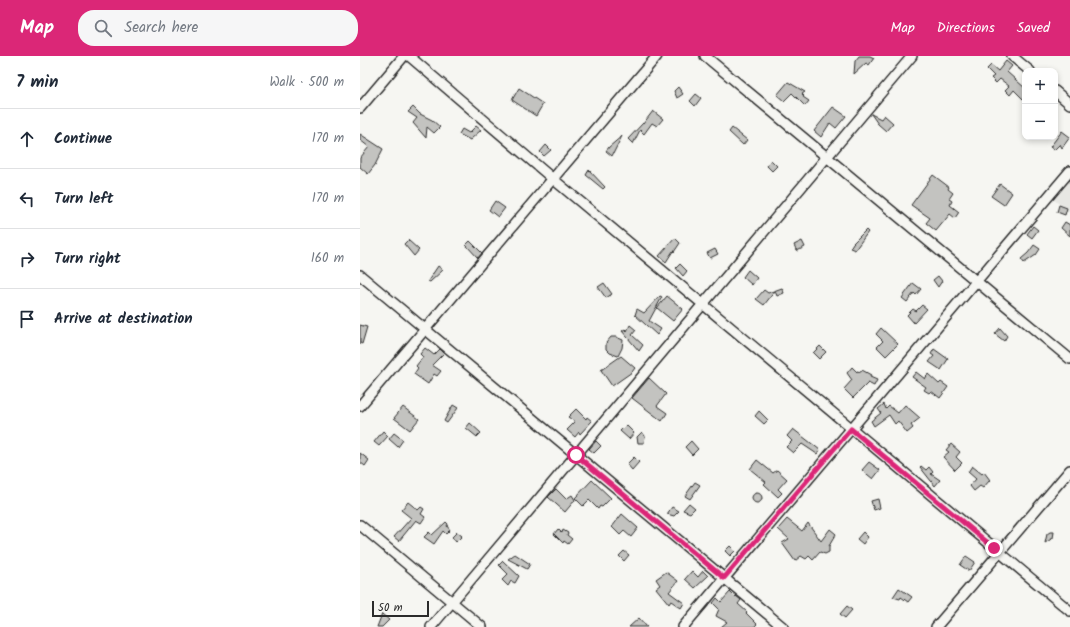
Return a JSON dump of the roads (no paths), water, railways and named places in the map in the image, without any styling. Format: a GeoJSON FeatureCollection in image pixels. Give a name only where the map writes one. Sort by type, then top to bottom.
{"type":"FeatureCollection","features":[{"type":"Feature","properties":{"kind":"street"},"geometry":{"type":"LineString","coordinates":[[360,108],[404,56]]}},
{"type":"Feature","properties":{"kind":"street"},"geometry":{"type":"LineString","coordinates":[[409,56],[552,179],[1070,612]]}},
{"type":"Feature","properties":{"kind":"street"},"geometry":{"type":"LineString","coordinates":[[360,406],[657,56]]}},
{"type":"Feature","properties":{"kind":"street"},"geometry":{"type":"LineString","coordinates":[[705,56],[1070,359]]}},
{"type":"Feature","properties":{"kind":"street"},"geometry":{"type":"LineString","coordinates":[[431,627],[912,56]]}},
{"type":"Feature","properties":{"kind":"street"},"geometry":{"type":"LineString","coordinates":[[1012,56],[1026,68]]}},
{"type":"Feature","properties":{"kind":"street"},"geometry":{"type":"LineString","coordinates":[[1058,94],[1070,104]]}},
{"type":"Feature","properties":{"kind":"street"},"geometry":{"type":"LineString","coordinates":[[683,627],[1070,171]]}},
{"type":"Feature","properties":{"kind":"street"},"geometry":{"type":"LineString","coordinates":[[360,275],[783,627]]}},
{"type":"Feature","properties":{"kind":"street"},"geometry":{"type":"LineString","coordinates":[[936,627],[1070,470]]}},
{"type":"Feature","properties":{"kind":"street"},"geometry":{"type":"LineString","coordinates":[[360,525],[482,627]]}}]}
